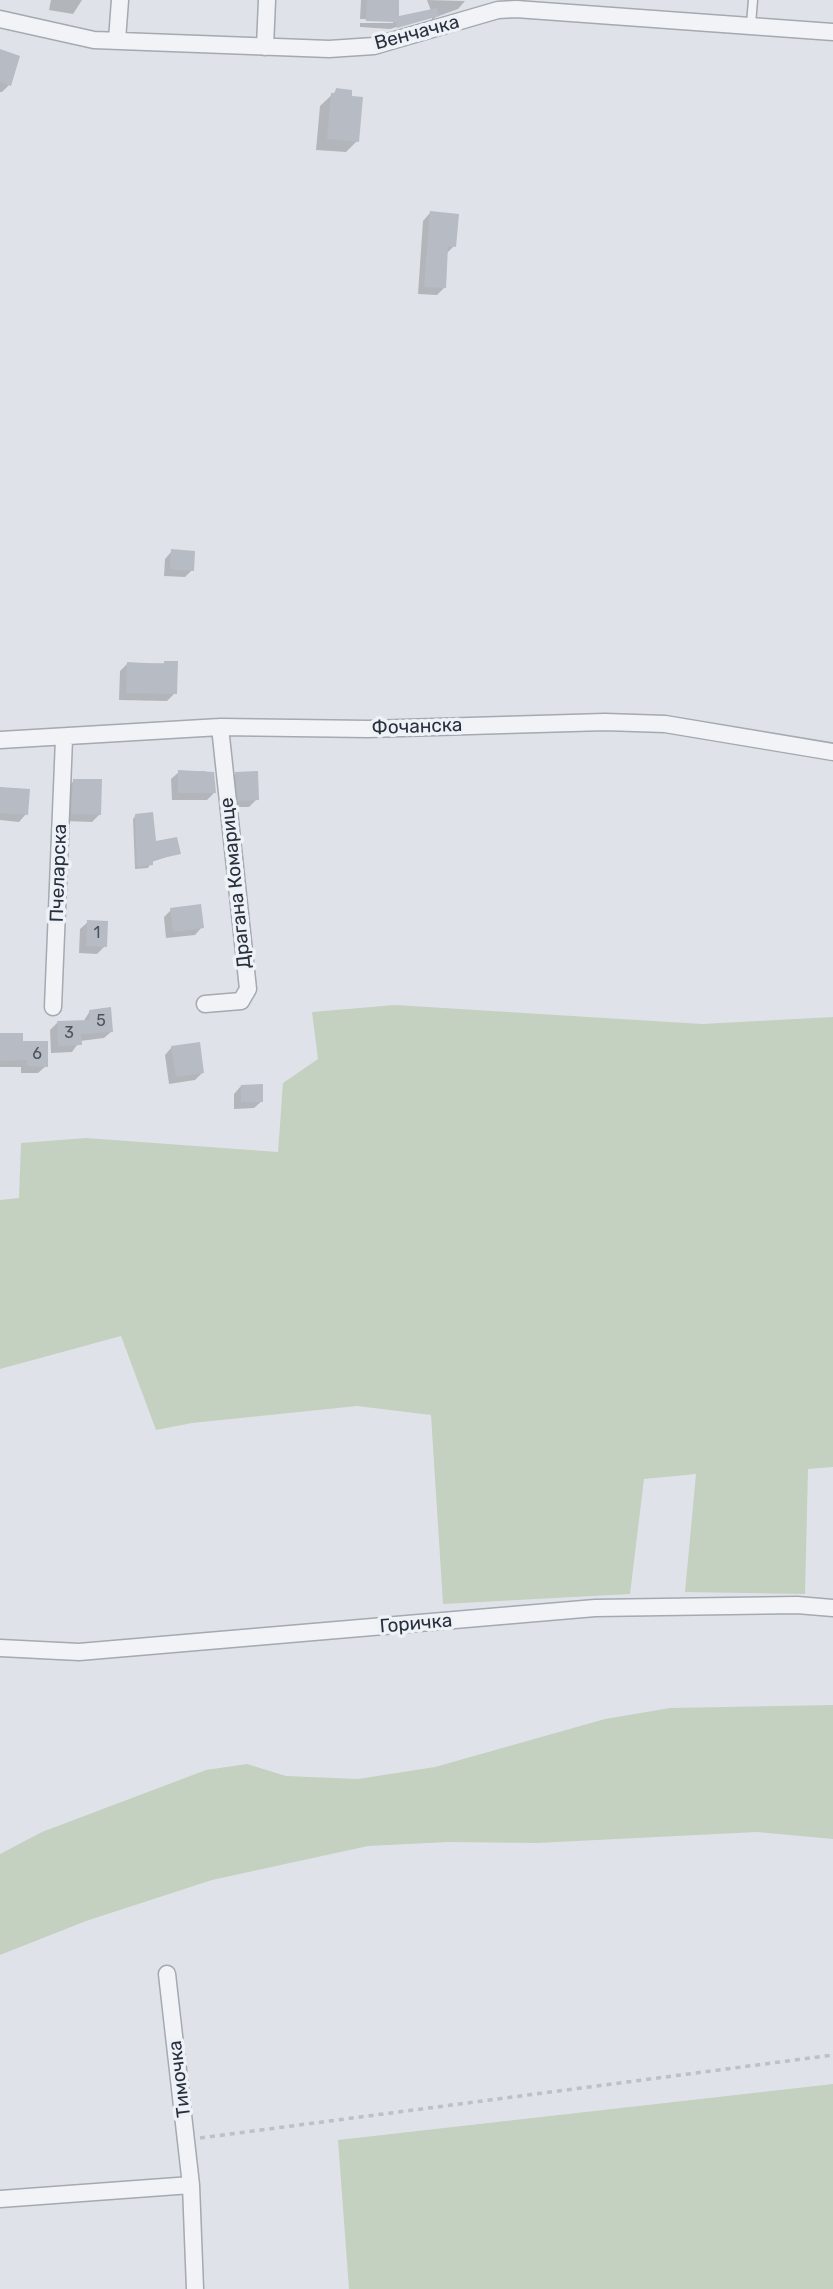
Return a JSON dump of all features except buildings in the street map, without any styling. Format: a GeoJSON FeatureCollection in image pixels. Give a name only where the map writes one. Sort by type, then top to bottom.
{"type":"FeatureCollection","features":[{"type":"Feature","properties":{"kind":"street"},"geometry":{"type":"LineString","coordinates":[[117,40],[120,0]]}},
{"type":"Feature","properties":{"kind":"street"},"geometry":{"type":"LineString","coordinates":[[265,47],[267,0]]}},
{"type":"Feature","properties":{"kind":"street","name":"Венчачка"},"geometry":{"type":"LineString","coordinates":[[0,19],[82,38],[265,47],[374,46],[498,10],[516,9],[833,32]]}},
{"type":"Feature","properties":{"kind":"street","name":"Фочанска"},"geometry":{"type":"LineString","coordinates":[[0,740],[64,739],[220,727],[368,729],[617,722],[664,724],[833,752]]}},
{"type":"Feature","properties":{"kind":"street","name":"Драгана Комарице"},"geometry":{"type":"LineString","coordinates":[[205,1004],[241,1001],[248,989],[220,727]]}},
{"type":"Feature","properties":{"kind":"street","name":"Пчеларска"},"geometry":{"type":"LineString","coordinates":[[53,1007],[64,739]]}},
{"type":"Feature","properties":{"kind":"street","name":"Горичка"},"geometry":{"type":"LineString","coordinates":[[0,1648],[79,1652],[595,1608],[797,1605],[833,1608]]}},
{"type":"Feature","properties":{"kind":"street","name":"Тимочка"},"geometry":{"type":"LineString","coordinates":[[167,1974],[187,2139],[195,2289]]}},
{"type":"Feature","properties":{"kind":"street"},"geometry":{"type":"LineString","coordinates":[[0,2199],[191,2185]]}},
{"type":"Feature","properties":{"kind":"lane"},"geometry":{"type":"LineString","coordinates":[[751,24],[753,0]]}},
{"type":"Feature","properties":{"kind":"path"},"geometry":{"type":"LineString","coordinates":[[187,2139],[833,2055]]}},
{"type":"Feature","properties":{"kind":"green space"},"geometry":{"type":"Polygon","coordinates":[[[395,1005],[702,1024],[833,1017],[833,1467],[808,1469],[805,1594],[685,1592],[696,1474],[644,1479],[630,1594],[443,1604],[431,1415],[357,1406],[192,1423],[156,1430],[121,1336],[0,1369],[0,1200],[19,1198],[21,1143],[86,1138],[278,1152],[283,1083],[318,1059],[312,1012],[395,1005]]]}},
{"type":"Feature","properties":{"kind":"green space"},"geometry":{"type":"Polygon","coordinates":[[[833,1705],[833,1839],[757,1832],[537,1843],[449,1842],[368,1846],[212,1880],[86,1921],[0,1955],[0,1854],[42,1832],[206,1770],[247,1764],[286,1776],[358,1779],[435,1767],[605,1719],[670,1708],[833,1705]]]}},
{"type":"Feature","properties":{"kind":"green space"},"geometry":{"type":"Polygon","coordinates":[[[833,2084],[833,2289],[349,2289],[338,2140],[833,2084]]]}}]}
